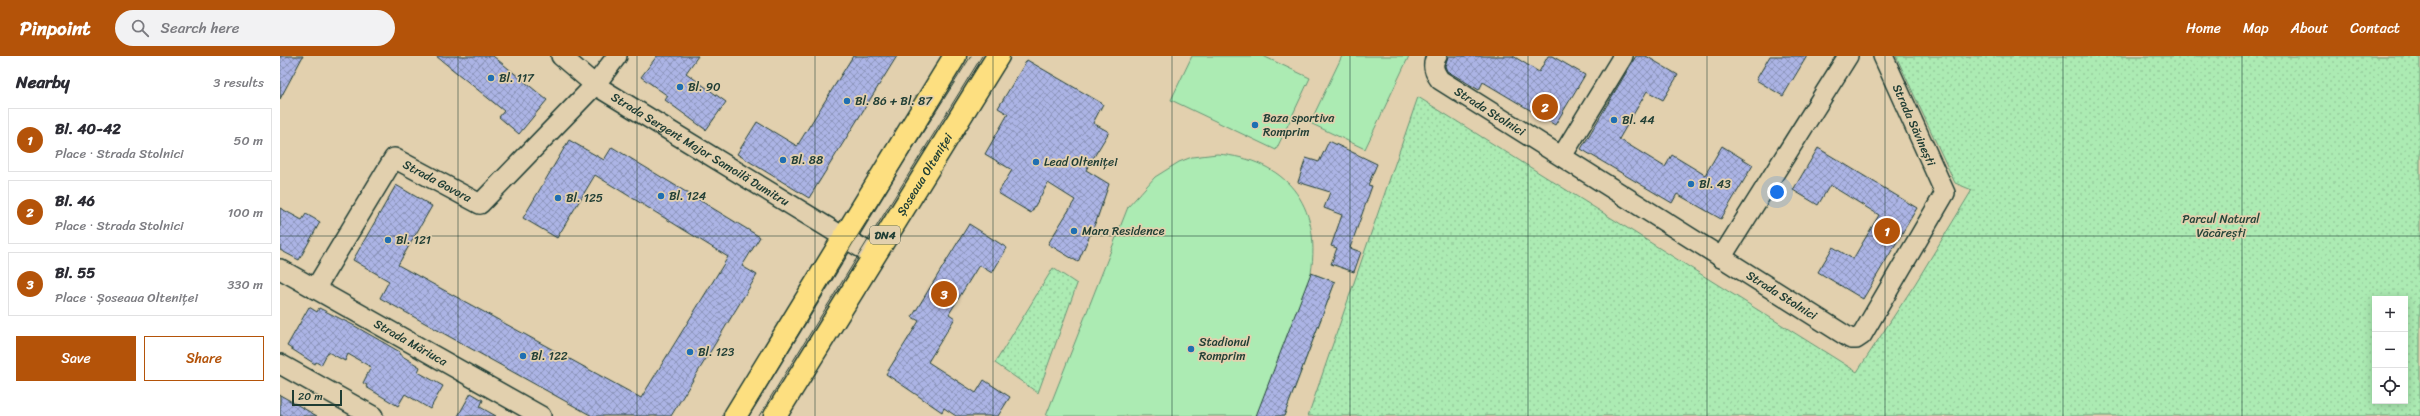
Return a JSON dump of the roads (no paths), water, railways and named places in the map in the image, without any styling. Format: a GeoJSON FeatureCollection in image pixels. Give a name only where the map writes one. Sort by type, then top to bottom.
{"type":"FeatureCollection","features":[{"type":"Feature","properties":{"kind":"main road","name":"DN4"},"geometry":{"type":"LineString","coordinates":[[734,416],[955,56]]}},
{"type":"Feature","properties":{"kind":"main road","name":"Șoseaua Olteniței"},"geometry":{"type":"LineString","coordinates":[[775,416],[873,255],[998,56]]}},
{"type":"Feature","properties":{"kind":"street","name":"Strada Sergent Major Samoilă Dumitru"},"geometry":{"type":"LineString","coordinates":[[561,56],[595,85],[873,255]]}},
{"type":"Feature","properties":{"kind":"street","name":"Strada Govora"},"geometry":{"type":"LineString","coordinates":[[315,289],[394,158],[480,204],[595,85],[617,56]]}},
{"type":"Feature","properties":{"kind":"street","name":"Strada Stolnici"},"geometry":{"type":"LineString","coordinates":[[1437,56],[1433,66],[1434,73],[1440,80],[1851,339],[1856,339],[1862,335],[1945,193]]}},
{"type":"Feature","properties":{"kind":"street"},"geometry":{"type":"LineString","coordinates":[[1562,156],[1622,56]]}},
{"type":"Feature","properties":{"kind":"street"},"geometry":{"type":"LineString","coordinates":[[1721,258],[1848,56]]}},
{"type":"Feature","properties":{"kind":"street","name":"Strada Săvinești"},"geometry":{"type":"LineString","coordinates":[[1883,56],[1945,193]]}},
{"type":"Feature","properties":{"kind":"street","name":"Strada Măriuca"},"geometry":{"type":"LineString","coordinates":[[280,269],[541,416]]}},
{"type":"Feature","properties":{"kind":"street"},"geometry":{"type":"LineString","coordinates":[[280,364],[367,415]]}},
{"type":"Feature","properties":{"kind":"tram line"},"geometry":{"type":"LineString","coordinates":[[749,416],[853,243],[971,56]]}},
{"type":"Feature","properties":{"kind":"tram line"},"geometry":{"type":"LineString","coordinates":[[759,416],[982,56]]}},
{"type":"Feature","properties":{"kind":"place","name":"Bl. 117"},"geometry":{"type":"Point","coordinates":[491,78]}},
{"type":"Feature","properties":{"kind":"place","name":"Bl. 90"},"geometry":{"type":"Point","coordinates":[680,87]}},
{"type":"Feature","properties":{"kind":"place","name":"Bl. 86 + Bl. 87"},"geometry":{"type":"Point","coordinates":[847,101]}},
{"type":"Feature","properties":{"kind":"place","name":"Bl. 46"},"geometry":{"type":"Point","coordinates":[1545,107]}},
{"type":"Feature","properties":{"kind":"place","name":"Bl. 44"},"geometry":{"type":"Point","coordinates":[1614,120]}},
{"type":"Feature","properties":{"kind":"place","name":"Baza sportiva Romprim"},"geometry":{"type":"Point","coordinates":[1255,125]}},
{"type":"Feature","properties":{"kind":"place","name":"Bl. 88"},"geometry":{"type":"Point","coordinates":[783,160]}},
{"type":"Feature","properties":{"kind":"place","name":"Lead Olteniței"},"geometry":{"type":"Point","coordinates":[1036,162]}},
{"type":"Feature","properties":{"kind":"place","name":"Bl. 43"},"geometry":{"type":"Point","coordinates":[1691,184]}},
{"type":"Feature","properties":{"kind":"place","name":"Bl. 124"},"geometry":{"type":"Point","coordinates":[661,196]}},
{"type":"Feature","properties":{"kind":"place","name":"Bl. 125"},"geometry":{"type":"Point","coordinates":[558,198]}},
{"type":"Feature","properties":{"kind":"place","name":"Mara Residence"},"geometry":{"type":"Point","coordinates":[1074,231]}},
{"type":"Feature","properties":{"kind":"place","name":"Bl. 40-42"},"geometry":{"type":"Point","coordinates":[1887,231]}},
{"type":"Feature","properties":{"kind":"place","name":"Bl. 121"},"geometry":{"type":"Point","coordinates":[388,240]}},
{"type":"Feature","properties":{"kind":"place","name":"Bl. 55"},"geometry":{"type":"Point","coordinates":[944,294]}},
{"type":"Feature","properties":{"kind":"place","name":"Stadionul Romprim"},"geometry":{"type":"Point","coordinates":[1191,349]}},
{"type":"Feature","properties":{"kind":"place","name":"Bl. 123"},"geometry":{"type":"Point","coordinates":[690,352]}},
{"type":"Feature","properties":{"kind":"place","name":"Bl. 122"},"geometry":{"type":"Point","coordinates":[523,356]}},
{"type":"Feature","properties":{"kind":"park label","name":"Parcul Natural Văcărești"},"geometry":{"type":"Point","coordinates":[2221,226]}}]}
